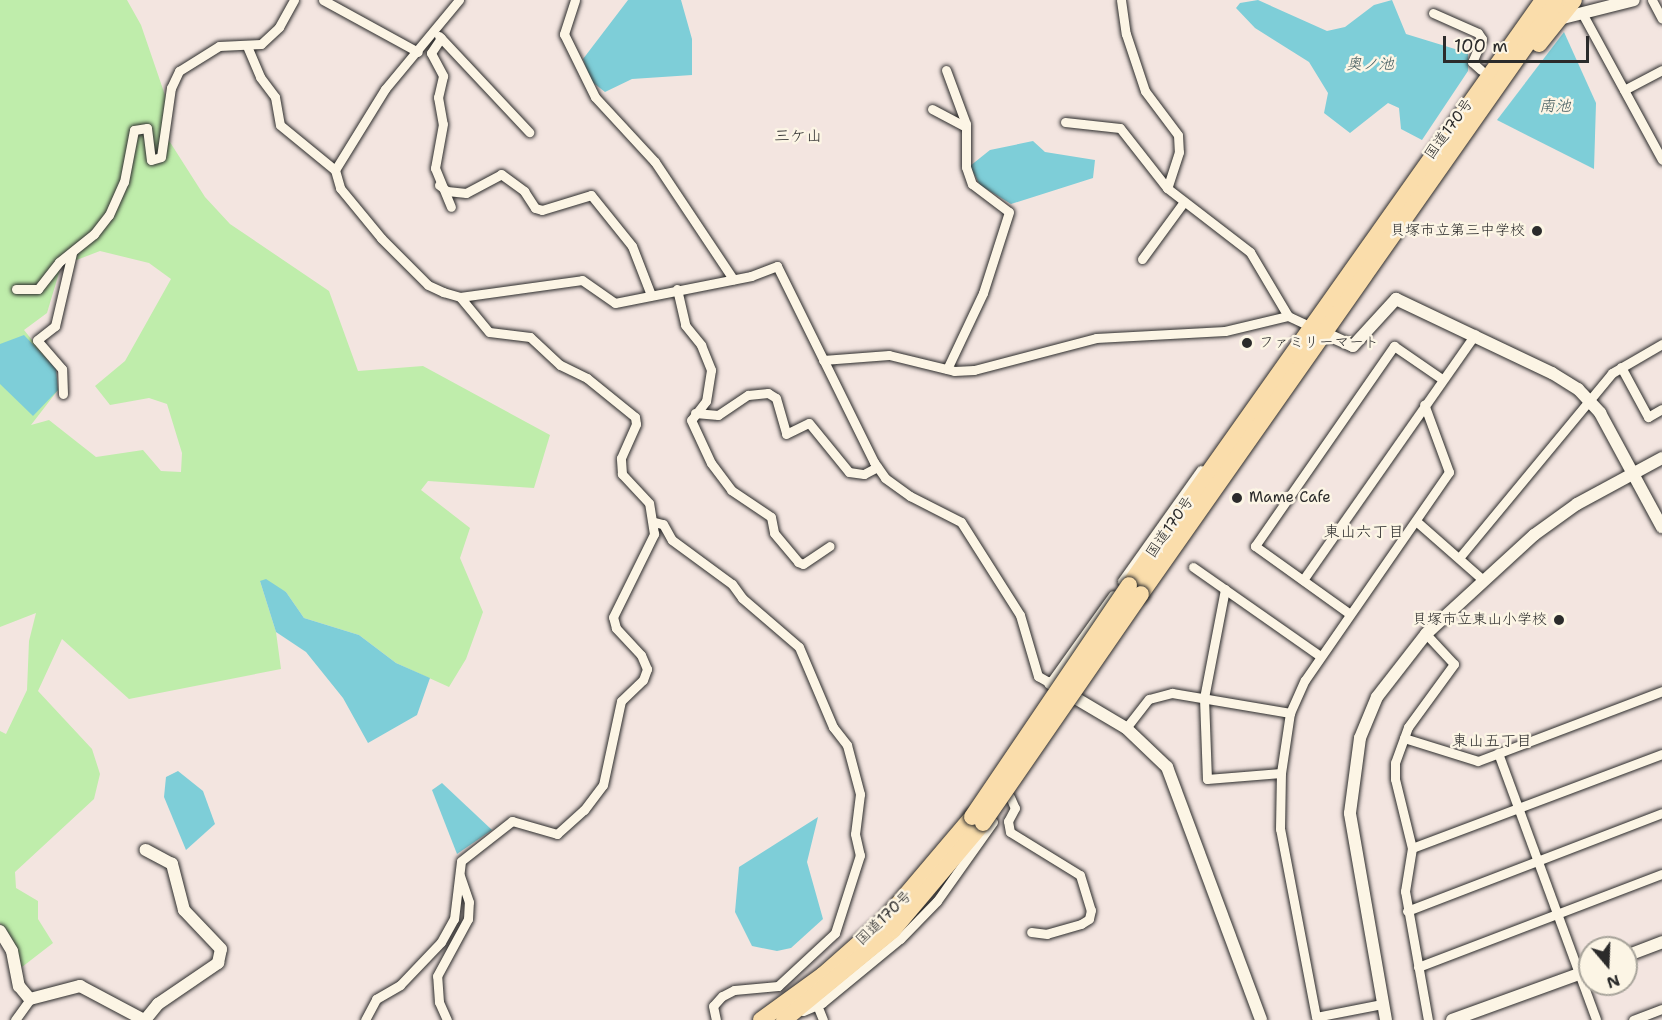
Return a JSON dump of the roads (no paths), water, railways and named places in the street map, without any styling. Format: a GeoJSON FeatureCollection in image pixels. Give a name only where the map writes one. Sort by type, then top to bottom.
{"type":"FeatureCollection","features":[{"type":"Feature","properties":{"kind":"highway"},"geometry":{"type":"LineString","coordinates":[[1441,140],[1481,70],[1531,0]]}},
{"type":"Feature","properties":{"kind":"highway","name":"国道170号"},"geometry":{"type":"LineString","coordinates":[[788,1017],[893,930],[978,820],[1135,589],[1242,424],[1309,326],[1543,0]]}},
{"type":"Feature","properties":{"kind":"highway","name":"国道170号"},"geometry":{"type":"LineString","coordinates":[[1135,589],[1326,335],[1558,0]]}},
{"type":"Feature","properties":{"kind":"highway"},"geometry":{"type":"LineString","coordinates":[[1504,77],[1519,71],[1559,19],[1578,7]]}},
{"type":"Feature","properties":{"kind":"highway","name":"国道170号"},"geometry":{"type":"LineString","coordinates":[[761,1020],[823,975],[883,922],[978,820]]}},
{"type":"Feature","properties":{"kind":"street"},"geometry":{"type":"LineString","coordinates":[[323,0],[418,51]]}},
{"type":"Feature","properties":{"kind":"street"},"geometry":{"type":"LineString","coordinates":[[451,207],[439,185],[434,154],[443,124],[438,97],[443,76],[431,53],[438,35],[459,0]]}},
{"type":"Feature","properties":{"kind":"street"},"geometry":{"type":"LineString","coordinates":[[575,0],[564,34],[595,97],[655,162],[733,279]]}},
{"type":"Feature","properties":{"kind":"street"},"geometry":{"type":"LineString","coordinates":[[1121,0],[1126,34],[1145,91],[1178,135],[1179,152],[1167,188]]}},
{"type":"Feature","properties":{"kind":"street"},"geometry":{"type":"LineString","coordinates":[[1634,0],[1578,7],[1662,160]]}},
{"type":"Feature","properties":{"kind":"street"},"geometry":{"type":"LineString","coordinates":[[1652,0],[1662,19]]}},
{"type":"Feature","properties":{"kind":"street"},"geometry":{"type":"LineString","coordinates":[[16,289],[38,289],[72,253],[94,234],[118,199],[134,130],[147,128],[151,160],[161,157],[171,88],[179,72],[219,46],[247,46],[271,36],[288,2]]}},
{"type":"Feature","properties":{"kind":"street"},"geometry":{"type":"LineString","coordinates":[[1433,13],[1478,33],[1482,39],[1472,62],[1481,70]]}},
{"type":"Feature","properties":{"kind":"street"},"geometry":{"type":"LineString","coordinates":[[335,170],[385,89],[418,51],[438,35]]}},
{"type":"Feature","properties":{"kind":"street"},"geometry":{"type":"LineString","coordinates":[[438,35],[529,132]]}},
{"type":"Feature","properties":{"kind":"street"},"geometry":{"type":"LineString","coordinates":[[247,46],[260,77],[275,97],[280,125],[335,170],[340,188],[381,238],[428,285],[460,297],[582,280],[615,303],[733,279],[777,266],[877,467],[910,496],[962,522],[1020,615],[1038,676],[1126,728],[1167,767],[1261,1020]]}},
{"type":"Feature","properties":{"kind":"street"},"geometry":{"type":"LineString","coordinates":[[946,70],[966,127],[966,166],[972,184],[1009,212],[983,293],[946,369]]}},
{"type":"Feature","properties":{"kind":"street"},"geometry":{"type":"LineString","coordinates":[[1624,90],[1662,70]]}},
{"type":"Feature","properties":{"kind":"street"},"geometry":{"type":"LineString","coordinates":[[932,109],[966,127]]}},
{"type":"Feature","properties":{"kind":"street"},"geometry":{"type":"LineString","coordinates":[[1065,122],[1120,128],[1167,188],[1183,203],[1250,252],[1288,316],[1353,346],[1396,299],[1475,334],[1552,373],[1590,400],[1662,527]]}},
{"type":"Feature","properties":{"kind":"street"},"geometry":{"type":"LineString","coordinates":[[439,185],[447,192],[466,193],[501,174],[524,191],[535,208],[542,210],[591,195],[632,246],[651,295]]}},
{"type":"Feature","properties":{"kind":"street"},"geometry":{"type":"LineString","coordinates":[[1143,259],[1183,203]]}},
{"type":"Feature","properties":{"kind":"street"},"geometry":{"type":"LineString","coordinates":[[63,394],[62,369],[37,340],[55,326],[72,253]]}},
{"type":"Feature","properties":{"kind":"street"},"geometry":{"type":"LineString","coordinates":[[677,289],[685,325],[701,345],[711,370],[706,401],[691,420],[711,463],[731,490],[771,517],[774,533],[789,554],[803,564],[830,546]]}},
{"type":"Feature","properties":{"kind":"street"},"geometry":{"type":"LineString","coordinates":[[365,1020],[376,999],[400,985],[441,942],[454,919],[461,861],[512,821],[557,834],[603,785],[621,701],[643,680],[646,669],[641,655],[616,628],[613,617],[654,534],[654,522],[649,503],[622,474],[621,458],[636,424],[635,417],[587,378],[560,365],[530,337],[489,332],[460,297]]}},
{"type":"Feature","properties":{"kind":"street"},"geometry":{"type":"LineString","coordinates":[[823,360],[889,355],[946,369],[974,370],[1106,336],[1225,331],[1288,316]]}},
{"type":"Feature","properties":{"kind":"street"},"geometry":{"type":"LineString","coordinates":[[1303,580],[1475,334]]}},
{"type":"Feature","properties":{"kind":"street"},"geometry":{"type":"LineString","coordinates":[[1460,558],[1590,400],[1621,367],[1662,344]]}},
{"type":"Feature","properties":{"kind":"street"},"geometry":{"type":"LineString","coordinates":[[1350,614],[1255,546],[1394,346],[1442,379]]}},
{"type":"Feature","properties":{"kind":"street"},"geometry":{"type":"LineString","coordinates":[[1621,367],[1647,417],[1662,410]]}},
{"type":"Feature","properties":{"kind":"street"},"geometry":{"type":"LineString","coordinates":[[695,413],[718,415],[748,395],[768,393],[776,398],[786,434],[809,423],[849,472],[864,474],[877,467]]}},
{"type":"Feature","properties":{"kind":"street"},"geometry":{"type":"LineString","coordinates":[[1383,1004],[1316,1017],[1280,829],[1281,773],[1290,713],[1320,656],[1449,471],[1424,404]]}},
{"type":"Feature","properties":{"kind":"street"},"geometry":{"type":"LineString","coordinates":[[1050,683],[1155,528],[1226,435],[1242,424]]}},
{"type":"Feature","properties":{"kind":"street"},"geometry":{"type":"LineString","coordinates":[[1386,1020],[1350,813],[1353,776],[1360,738],[1377,697],[1426,634],[1482,579],[1542,528],[1662,458]]}},
{"type":"Feature","properties":{"kind":"street"},"geometry":{"type":"LineString","coordinates":[[1416,521],[1482,579]]}},
{"type":"Feature","properties":{"kind":"street"},"geometry":{"type":"LineString","coordinates":[[654,522],[663,524],[672,540],[732,584],[742,598],[799,647],[833,727],[847,745],[860,794],[855,834],[861,855],[835,933],[778,986],[734,990],[722,996],[713,1006],[716,1020]]}},
{"type":"Feature","properties":{"kind":"street"},"geometry":{"type":"LineString","coordinates":[[1193,567],[1320,656]]}},
{"type":"Feature","properties":{"kind":"street"},"geometry":{"type":"LineString","coordinates":[[1225,589],[1204,699],[1207,779],[1281,773]]}},
{"type":"Feature","properties":{"kind":"street"},"geometry":{"type":"LineString","coordinates":[[788,1017],[817,1005],[867,970],[937,901],[1109,650],[1106,642],[1088,629]]}},
{"type":"Feature","properties":{"kind":"street"},"geometry":{"type":"LineString","coordinates":[[1426,634],[1454,664],[1423,702],[1404,738],[1395,763],[1395,785],[1412,848],[1407,911],[1428,1020]]}},
{"type":"Feature","properties":{"kind":"street"},"geometry":{"type":"LineString","coordinates":[[1404,738],[1478,761],[1662,691]]}},
{"type":"Feature","properties":{"kind":"street"},"geometry":{"type":"LineString","coordinates":[[1126,728],[1139,709],[1160,694],[1290,713]]}},
{"type":"Feature","properties":{"kind":"street"},"geometry":{"type":"LineString","coordinates":[[1498,753],[1557,914],[1578,959]]}},
{"type":"Feature","properties":{"kind":"street"},"geometry":{"type":"LineString","coordinates":[[1412,848],[1662,754]]}},
{"type":"Feature","properties":{"kind":"street"},"geometry":{"type":"LineString","coordinates":[[1010,797],[1015,808],[1008,821],[1010,832],[1080,875],[1091,910],[1089,919],[1081,924],[1047,934],[1031,932]]}},
{"type":"Feature","properties":{"kind":"street"},"geometry":{"type":"LineString","coordinates":[[1407,911],[1662,813]]}},
{"type":"Feature","properties":{"kind":"street"},"geometry":{"type":"LineString","coordinates":[[15,1020],[30,999],[80,987],[145,1020],[158,1004],[218,963],[221,949],[184,910],[172,864],[146,850]]}},
{"type":"Feature","properties":{"kind":"street"},"geometry":{"type":"LineString","coordinates":[[447,1020],[439,1002],[437,976],[468,919],[469,902],[460,874]]}},
{"type":"Feature","properties":{"kind":"street"},"geometry":{"type":"LineString","coordinates":[[1418,967],[1662,874]]}},
{"type":"Feature","properties":{"kind":"street"},"geometry":{"type":"LineString","coordinates":[[0,931],[12,951],[19,986],[30,999]]}},
{"type":"Feature","properties":{"kind":"street"},"geometry":{"type":"LineString","coordinates":[[1638,951],[1662,942]]}},
{"type":"Feature","properties":{"kind":"street"},"geometry":{"type":"LineString","coordinates":[[1452,1020],[1578,974]]}},
{"type":"Feature","properties":{"kind":"street"},"geometry":{"type":"LineString","coordinates":[[1590,996],[1596,1020]]}},
{"type":"Feature","properties":{"kind":"street"},"geometry":{"type":"LineString","coordinates":[[817,1005],[823,1020]]}},
{"type":"Feature","properties":{"kind":"street"},"geometry":{"type":"LineString","coordinates":[[1633,1020],[1662,1009]]}},
{"type":"Feature","properties":{"kind":"water"},"geometry":{"type":"Polygon","coordinates":[[[628,0],[681,0],[692,39],[692,75],[632,79],[605,92],[591,81],[583,59],[628,0]]]}},
{"type":"Feature","properties":{"kind":"water","name":"奥ノ池"},"geometry":{"type":"Polygon","coordinates":[[[1258,0],[1327,31],[1345,27],[1374,5],[1392,0],[1406,34],[1468,53],[1468,71],[1422,140],[1401,129],[1399,108],[1388,103],[1350,133],[1324,113],[1328,93],[1309,62],[1255,28],[1236,8],[1240,3],[1258,0]]]}},
{"type":"Feature","properties":{"kind":"water","name":"南池"},"geometry":{"type":"Polygon","coordinates":[[[1564,32],[1596,103],[1594,169],[1497,120],[1564,32]]]}},
{"type":"Feature","properties":{"kind":"water"},"geometry":{"type":"Polygon","coordinates":[[[1033,141],[1045,152],[1095,160],[1093,178],[1011,204],[980,185],[970,166],[990,150],[1033,141]]]}},
{"type":"Feature","properties":{"kind":"water"},"geometry":{"type":"Polygon","coordinates":[[[24,335],[56,369],[58,390],[33,416],[0,384],[0,344],[24,335]]]}},
{"type":"Feature","properties":{"kind":"water"},"geometry":{"type":"Polygon","coordinates":[[[266,579],[286,592],[304,618],[359,635],[396,663],[430,678],[417,715],[368,743],[343,698],[306,652],[276,632],[260,581],[266,579]]]}},
{"type":"Feature","properties":{"kind":"water"},"geometry":{"type":"Polygon","coordinates":[[[178,771],[203,791],[215,824],[186,850],[164,797],[166,777],[178,771]]]}},
{"type":"Feature","properties":{"kind":"water"},"geometry":{"type":"Polygon","coordinates":[[[442,783],[492,830],[457,854],[432,790],[442,783]]]}},
{"type":"Feature","properties":{"kind":"water"},"geometry":{"type":"Polygon","coordinates":[[[818,817],[807,862],[823,919],[791,948],[777,951],[752,946],[735,912],[739,867],[818,817]]]}},
{"type":"Feature","properties":{"kind":"place","name":"貝塚市立第三中学校"},"geometry":{"type":"Point","coordinates":[1537,231]}},
{"type":"Feature","properties":{"kind":"place","name":"ファミリーマート"},"geometry":{"type":"Point","coordinates":[1247,343]}},
{"type":"Feature","properties":{"kind":"place","name":"Mame Cafe"},"geometry":{"type":"Point","coordinates":[1237,498]}},
{"type":"Feature","properties":{"kind":"place","name":"貝塚市立東山小学校"},"geometry":{"type":"Point","coordinates":[1559,620]}},
{"type":"Feature","properties":{"kind":"district","name":"三ケ山"},"geometry":{"type":"Point","coordinates":[798,136]}},
{"type":"Feature","properties":{"kind":"district","name":"東山六丁目"},"geometry":{"type":"Point","coordinates":[1364,532]}},
{"type":"Feature","properties":{"kind":"district","name":"東山五丁目"},"geometry":{"type":"Point","coordinates":[1492,741]}}]}
